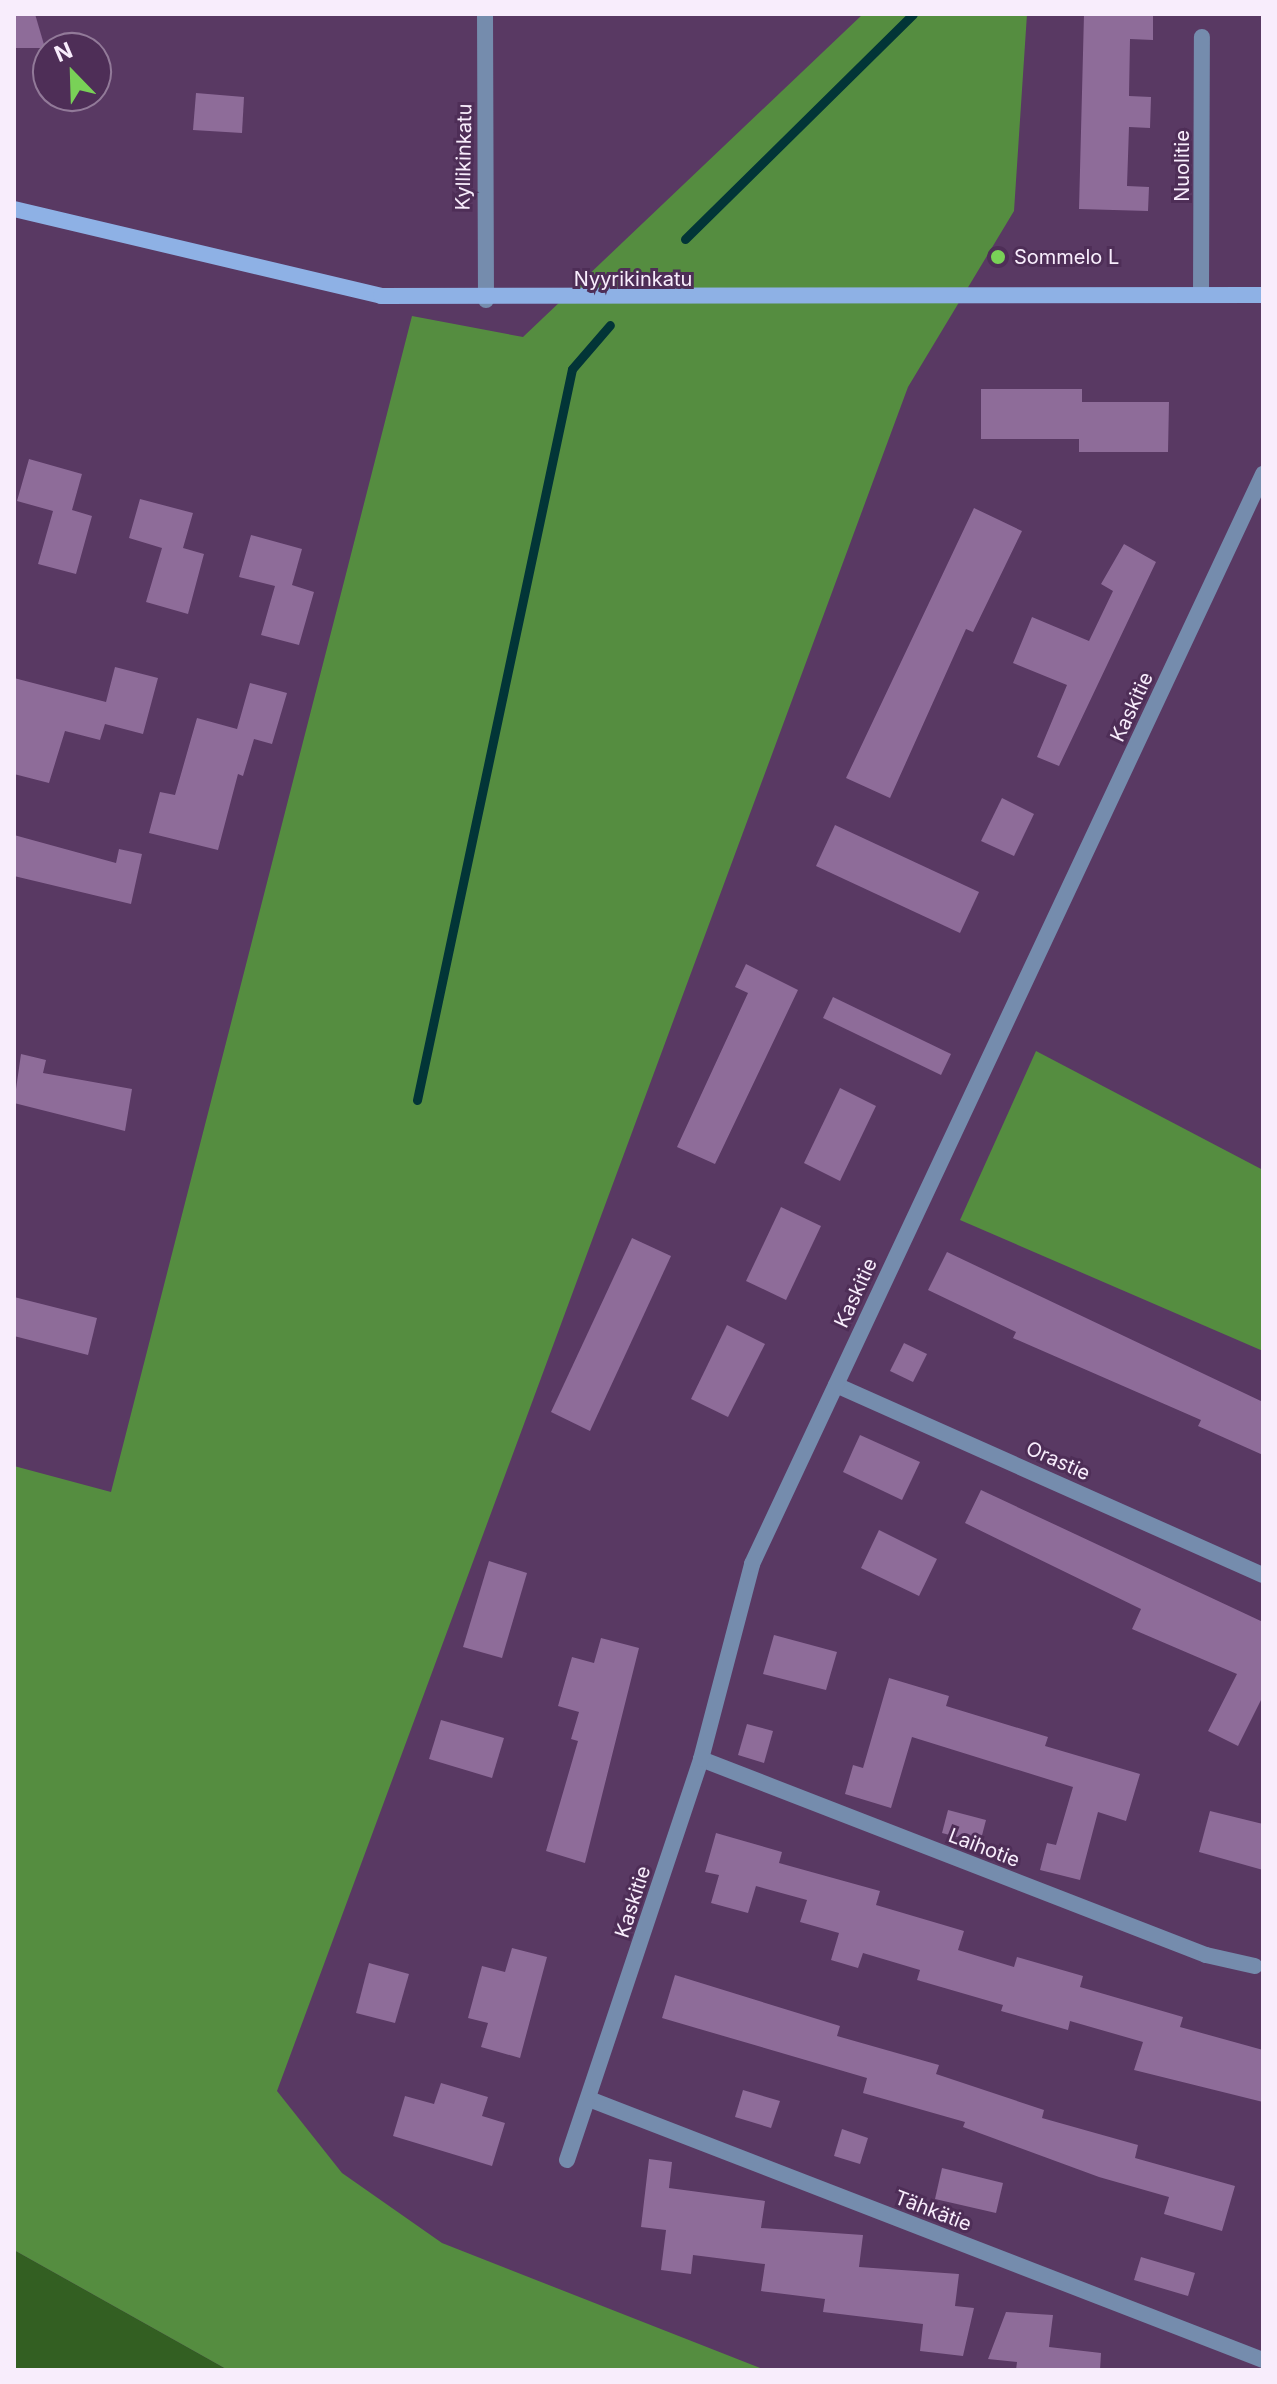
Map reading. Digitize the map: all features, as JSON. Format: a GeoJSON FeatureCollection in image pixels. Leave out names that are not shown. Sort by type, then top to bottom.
{"type":"FeatureCollection","features":[{"type":"Feature","properties":{"kind":"street","name":"Kyllikinkatu"},"geometry":{"type":"LineString","coordinates":[[485,14],[486,300]]}},
{"type":"Feature","properties":{"kind":"street","name":"Nuolitie"},"geometry":{"type":"LineString","coordinates":[[1201,295],[1202,37]]}},
{"type":"Feature","properties":{"kind":"street","name":"Nyyrikinkatu"},"geometry":{"type":"LineString","coordinates":[[14,209],[381,296],[486,300],[1263,295]]}},
{"type":"Feature","properties":{"kind":"street","name":"Kaskitie"},"geometry":{"type":"LineString","coordinates":[[567,2160],[701,1759],[752,1564],[1263,474]]}},
{"type":"Feature","properties":{"kind":"street","name":"Orastie"},"geometry":{"type":"LineString","coordinates":[[836,1385],[1263,1575]]}},
{"type":"Feature","properties":{"kind":"street","name":"Laihotie"},"geometry":{"type":"LineString","coordinates":[[701,1759],[1206,1955],[1255,1966]]}},
{"type":"Feature","properties":{"kind":"street","name":"Tähkätie"},"geometry":{"type":"LineString","coordinates":[[589,2099],[1263,2360]]}},
{"type":"Feature","properties":{"kind":"green space"},"geometry":{"type":"Polygon","coordinates":[[[863,14],[1027,14],[1014,211],[908,387],[277,2091],[342,2173],[442,2243],[765,2370],[228,2370],[14,2250],[14,1466],[111,1492],[412,316],[523,337],[863,14]]]}},
{"type":"Feature","properties":{"kind":"green space"},"geometry":{"type":"Polygon","coordinates":[[[1036,1051],[1263,1170],[1263,1351],[960,1220],[1036,1051]]]}},
{"type":"Feature","properties":{"kind":"green space"},"geometry":{"type":"Polygon","coordinates":[[[14,2250],[228,2370],[14,2370],[14,2250]]]}},
{"type":"Feature","properties":{"kind":"building"},"geometry":{"type":"Polygon","coordinates":[[[14,14],[35,14],[40,32],[32,32],[32,48],[14,48],[14,14]]]}},
{"type":"Feature","properties":{"kind":"building"},"geometry":{"type":"Polygon","coordinates":[[[1084,14],[1153,14],[1153,40],[1130,39],[1129,96],[1151,97],[1150,128],[1129,127],[1127,186],[1149,187],[1148,211],[1079,209],[1084,14]]]}},
{"type":"Feature","properties":{"kind":"building"},"geometry":{"type":"Polygon","coordinates":[[[196,93],[244,97],[242,133],[193,130],[196,93]]]}},
{"type":"Feature","properties":{"kind":"building"},"geometry":{"type":"Polygon","coordinates":[[[981,389],[1082,389],[1082,402],[1169,402],[1168,452],[1079,452],[1079,439],[981,439],[981,389]]]}},
{"type":"Feature","properties":{"kind":"building"},"geometry":{"type":"Polygon","coordinates":[[[29,459],[82,474],[72,510],[92,516],[76,574],[38,564],[53,511],[17,501],[29,459]]]}},
{"type":"Feature","properties":{"kind":"building"},"geometry":{"type":"Polygon","coordinates":[[[140,499],[193,513],[183,548],[204,554],[188,614],[146,602],[162,548],[129,538],[140,499]]]}},
{"type":"Feature","properties":{"kind":"building"},"geometry":{"type":"Polygon","coordinates":[[[974,508],[1022,531],[973,632],[966,629],[890,798],[846,778],[974,508]]]}},
{"type":"Feature","properties":{"kind":"building"},"geometry":{"type":"Polygon","coordinates":[[[251,535],[302,549],[292,585],[314,592],[299,645],[261,635],[275,586],[239,577],[251,535]]]}},
{"type":"Feature","properties":{"kind":"building"},"geometry":{"type":"Polygon","coordinates":[[[1124,544],[1156,562],[1059,766],[1037,757],[1067,685],[1013,663],[1032,617],[1089,641],[1113,591],[1101,584],[1124,544]]]}},
{"type":"Feature","properties":{"kind":"building"},"geometry":{"type":"Polygon","coordinates":[[[115,667],[158,678],[143,734],[105,724],[100,740],[65,731],[49,783],[14,774],[14,678],[106,702],[115,667]]]}},
{"type":"Feature","properties":{"kind":"building"},"geometry":{"type":"Polygon","coordinates":[[[250,683],[287,693],[272,744],[254,739],[243,776],[238,774],[218,850],[149,833],[160,792],[175,795],[197,718],[237,729],[250,683]]]}},
{"type":"Feature","properties":{"kind":"building"},"geometry":{"type":"Polygon","coordinates":[[[1002,798],[1034,814],[1014,856],[981,841],[1002,798]]]}},
{"type":"Feature","properties":{"kind":"building"},"geometry":{"type":"Polygon","coordinates":[[[835,825],[979,892],[960,933],[816,866],[835,825]]]}},
{"type":"Feature","properties":{"kind":"building"},"geometry":{"type":"Polygon","coordinates":[[[14,835],[116,863],[119,849],[142,854],[131,904],[14,876],[14,835]]]}},
{"type":"Feature","properties":{"kind":"building"},"geometry":{"type":"Polygon","coordinates":[[[746,964],[798,990],[715,1164],[677,1147],[748,993],[735,987],[746,964]]]}},
{"type":"Feature","properties":{"kind":"building"},"geometry":{"type":"Polygon","coordinates":[[[833,997],[951,1054],[941,1075],[823,1018],[833,997]]]}},
{"type":"Feature","properties":{"kind":"building"},"geometry":{"type":"Polygon","coordinates":[[[21,1054],[46,1060],[43,1073],[132,1089],[125,1131],[14,1103],[21,1054]]]}},
{"type":"Feature","properties":{"kind":"building"},"geometry":{"type":"Polygon","coordinates":[[[840,1088],[876,1106],[840,1181],[804,1163],[840,1088]]]}},
{"type":"Feature","properties":{"kind":"building"},"geometry":{"type":"Polygon","coordinates":[[[781,1207],[821,1226],[786,1300],[746,1281],[781,1207]]]}},
{"type":"Feature","properties":{"kind":"building"},"geometry":{"type":"Polygon","coordinates":[[[632,1238],[671,1256],[590,1431],[551,1412],[632,1238]]]}},
{"type":"Feature","properties":{"kind":"building"},"geometry":{"type":"Polygon","coordinates":[[[947,1252],[1263,1402],[1263,1455],[1198,1426],[1201,1420],[1013,1338],[1016,1332],[928,1290],[947,1252]]]}},
{"type":"Feature","properties":{"kind":"building"},"geometry":{"type":"Polygon","coordinates":[[[14,1297],[97,1318],[88,1355],[14,1336],[14,1297]]]}},
{"type":"Feature","properties":{"kind":"building"},"geometry":{"type":"Polygon","coordinates":[[[727,1325],[765,1344],[728,1417],[691,1399],[727,1325]]]}},
{"type":"Feature","properties":{"kind":"building"},"geometry":{"type":"Polygon","coordinates":[[[904,1343],[927,1354],[913,1382],[890,1371],[904,1343]]]}},
{"type":"Feature","properties":{"kind":"building"},"geometry":{"type":"Polygon","coordinates":[[[860,1435],[920,1462],[902,1500],[843,1472],[860,1435]]]}},
{"type":"Feature","properties":{"kind":"building"},"geometry":{"type":"Polygon","coordinates":[[[981,1490],[1263,1622],[1263,1696],[1238,1746],[1208,1731],[1237,1674],[1132,1629],[1141,1609],[965,1523],[981,1490]]]}},
{"type":"Feature","properties":{"kind":"building"},"geometry":{"type":"Polygon","coordinates":[[[879,1530],[937,1559],[919,1596],[861,1568],[879,1530]]]}},
{"type":"Feature","properties":{"kind":"building"},"geometry":{"type":"Polygon","coordinates":[[[489,1561],[527,1573],[502,1658],[463,1647],[489,1561]]]}},
{"type":"Feature","properties":{"kind":"building"},"geometry":{"type":"Polygon","coordinates":[[[774,1635],[837,1652],[826,1690],[763,1674],[774,1635]]]}},
{"type":"Feature","properties":{"kind":"building"},"geometry":{"type":"Polygon","coordinates":[[[601,1638],[639,1648],[585,1863],[546,1851],[578,1741],[571,1739],[579,1712],[558,1706],[572,1657],[594,1663],[601,1638]]]}},
{"type":"Feature","properties":{"kind":"building"},"geometry":{"type":"Polygon","coordinates":[[[889,1678],[949,1696],[946,1706],[1048,1737],[1045,1746],[1140,1774],[1126,1821],[1098,1812],[1080,1880],[1040,1870],[1047,1843],[1056,1845],[1073,1787],[912,1737],[891,1808],[845,1794],[853,1765],[863,1768],[889,1678]]]}},
{"type":"Feature","properties":{"kind":"building"},"geometry":{"type":"Polygon","coordinates":[[[441,1720],[504,1738],[492,1778],[429,1759],[441,1720]]]}},
{"type":"Feature","properties":{"kind":"building"},"geometry":{"type":"Polygon","coordinates":[[[747,1724],[773,1731],[764,1763],[738,1755],[747,1724]]]}},
{"type":"Feature","properties":{"kind":"building"},"geometry":{"type":"Polygon","coordinates":[[[948,1810],[986,1820],[980,1843],[942,1833],[948,1810]]]}},
{"type":"Feature","properties":{"kind":"building"},"geometry":{"type":"Polygon","coordinates":[[[1210,1811],[1263,1824],[1263,1870],[1199,1852],[1210,1811]]]}},
{"type":"Feature","properties":{"kind":"building"},"geometry":{"type":"Polygon","coordinates":[[[716,1833],[782,1852],[779,1863],[880,1891],[876,1905],[964,1931],[958,1950],[1014,1967],[1017,1957],[1083,1976],[1080,1987],[1183,2017],[1180,2027],[1263,2050],[1263,2102],[1134,2070],[1143,2042],[1070,2021],[1068,2030],[1001,2011],[1003,2005],[917,1980],[920,1970],[863,1953],[858,1968],[831,1960],[839,1933],[800,1922],[807,1900],[756,1886],[748,1913],[711,1903],[719,1875],[705,1872],[716,1833]]]}},
{"type":"Feature","properties":{"kind":"building"},"geometry":{"type":"Polygon","coordinates":[[[512,1948],[547,1957],[520,2058],[481,2047],[488,2023],[468,2018],[482,1966],[505,1972],[512,1948]]]}},
{"type":"Feature","properties":{"kind":"building"},"geometry":{"type":"Polygon","coordinates":[[[369,1963],[409,1974],[395,2023],[356,2013],[369,1963]]]}},
{"type":"Feature","properties":{"kind":"building"},"geometry":{"type":"Polygon","coordinates":[[[675,1975],[840,2026],[837,2036],[939,2065],[936,2074],[1044,2110],[1042,2118],[1138,2145],[1135,2158],[1235,2186],[1222,2231],[1164,2214],[1169,2197],[1099,2177],[963,2127],[965,2122],[863,2093],[867,2078],[662,2018],[675,1975]]]}},
{"type":"Feature","properties":{"kind":"building"},"geometry":{"type":"Polygon","coordinates":[[[441,2083],[488,2097],[482,2116],[505,2123],[492,2166],[393,2136],[405,2096],[434,2104],[441,2083]]]}},
{"type":"Feature","properties":{"kind":"building"},"geometry":{"type":"Polygon","coordinates":[[[743,2090],[780,2101],[771,2128],[735,2117],[743,2090]]]}},
{"type":"Feature","properties":{"kind":"building"},"geometry":{"type":"Polygon","coordinates":[[[842,2129],[868,2138],[860,2164],[834,2156],[842,2129]]]}},
{"type":"Feature","properties":{"kind":"building"},"geometry":{"type":"Polygon","coordinates":[[[649,2159],[672,2162],[669,2188],[765,2201],[761,2228],[863,2235],[859,2267],[959,2274],[955,2306],[974,2308],[963,2356],[920,2351],[923,2324],[823,2312],[825,2299],[761,2291],[765,2264],[693,2255],[691,2274],[661,2270],[666,2230],[641,2227],[649,2159]]]}},
{"type":"Feature","properties":{"kind":"building"},"geometry":{"type":"Polygon","coordinates":[[[942,2168],[1003,2183],[996,2213],[935,2199],[942,2168]]]}},
{"type":"Feature","properties":{"kind":"building"},"geometry":{"type":"Polygon","coordinates":[[[1141,2257],[1195,2273],[1188,2296],[1134,2280],[1141,2257]]]}},
{"type":"Feature","properties":{"kind":"building"},"geometry":{"type":"Polygon","coordinates":[[[1006,2312],[1053,2315],[1049,2347],[1101,2353],[1100,2370],[1016,2370],[1017,2362],[988,2359],[1006,2312]]]}},
{"type":"Feature","properties":{"kind":"waterway"},"geometry":{"type":"LineString","coordinates":[[685,239],[913,14]]}},
{"type":"Feature","properties":{"kind":"waterway"},"geometry":{"type":"LineString","coordinates":[[417,1100],[572,369],[610,325]]}},
{"type":"Feature","properties":{"kind":"place","name":"Sommelo L"},"geometry":{"type":"Point","coordinates":[998,257]}}]}
